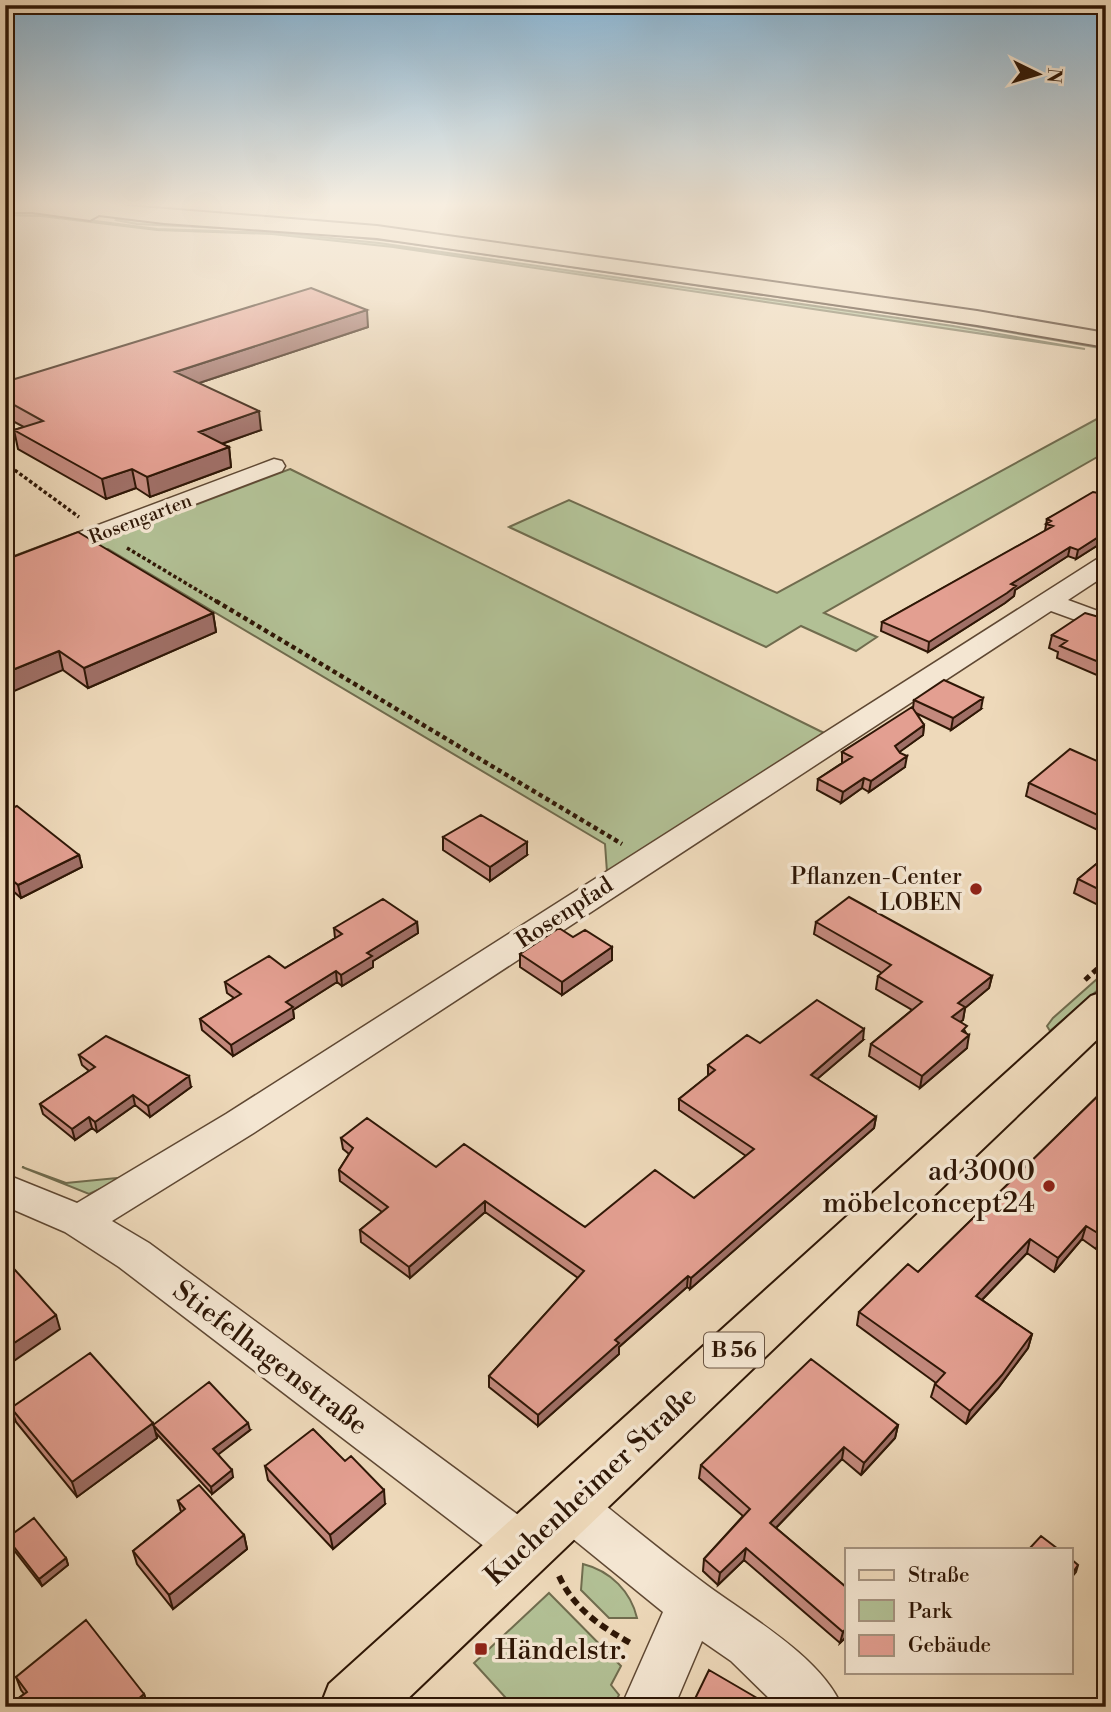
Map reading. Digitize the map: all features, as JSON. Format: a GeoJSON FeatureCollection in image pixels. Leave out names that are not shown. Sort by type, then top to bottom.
{"type":"FeatureCollection","features":[{"type":"Feature","properties":{"kind":"main road"},"geometry":{"type":"LineString","coordinates":[[747,285],[977,318],[1106,340]]}},
{"type":"Feature","properties":{"kind":"main road","name":"Kuchenheimer Straße"},"geometry":{"type":"LineString","coordinates":[[352,1707],[1106,1006]]}},
{"type":"Feature","properties":{"kind":"street","name":"Rosengarten"},"geometry":{"type":"LineString","coordinates":[[5,569],[274,466]]}},
{"type":"Feature","properties":{"kind":"street","name":"Rosenpfad"},"geometry":{"type":"LineString","coordinates":[[79,1221],[239,1124],[646,858],[1106,564]]}},
{"type":"Feature","properties":{"kind":"street"},"geometry":{"type":"LineString","coordinates":[[1048,601],[1106,623]]}},
{"type":"Feature","properties":{"kind":"street","name":"Stiefelhagenstraße"},"geometry":{"type":"LineString","coordinates":[[5,1189],[79,1221],[544,1527],[691,1604],[749,1643],[816,1707]]}},
{"type":"Feature","properties":{"kind":"street"},"geometry":{"type":"LineString","coordinates":[[647,1707],[668,1664],[691,1604]]}},
{"type":"Feature","properties":{"kind":"path"},"geometry":{"type":"LineString","coordinates":[[5,463],[102,533],[646,858]]}},
{"type":"Feature","properties":{"kind":"path"},"geometry":{"type":"LineString","coordinates":[[544,1527],[565,1593],[600,1628],[668,1664]]}},
{"type":"Feature","properties":{"kind":"green space"},"geometry":{"type":"Polygon","coordinates":[[[650,285],[669,285],[953,326],[1085,349],[650,285]]]}},
{"type":"Feature","properties":{"kind":"green space"},"geometry":{"type":"Polygon","coordinates":[[[695,285],[722,285],[948,317],[1106,344],[1106,349],[944,321],[695,285]]]}},
{"type":"Feature","properties":{"kind":"green space"},"geometry":{"type":"Polygon","coordinates":[[[1106,414],[1106,452],[824,613],[877,637],[856,651],[801,626],[766,647],[509,527],[569,500],[777,593],[1106,414]]]}},
{"type":"Feature","properties":{"kind":"green space"},"geometry":{"type":"Polygon","coordinates":[[[290,469],[831,736],[607,872],[605,844],[108,549],[79,549],[290,469]]]}},
{"type":"Feature","properties":{"kind":"green space"},"geometry":{"type":"Polygon","coordinates":[[[1106,971],[1106,983],[1050,1031],[1047,1026],[1053,1018],[1106,971]]]}},
{"type":"Feature","properties":{"kind":"green space"},"geometry":{"type":"Polygon","coordinates":[[[22,1167],[66,1183],[117,1178],[111,1184],[89,1194],[22,1167]]]}},
{"type":"Feature","properties":{"kind":"green space"},"geometry":{"type":"Polygon","coordinates":[[[583,1564],[611,1577],[625,1591],[637,1618],[609,1618],[581,1590],[583,1564]]]}},
{"type":"Feature","properties":{"kind":"green space"},"geometry":{"type":"Polygon","coordinates":[[[549,1593],[621,1666],[611,1685],[619,1695],[613,1707],[514,1707],[474,1663],[549,1593]]]}},
{"type":"Feature","properties":{"kind":"building"},"geometry":{"type":"Polygon","coordinates":[[[311,288],[367,310],[175,372],[259,411],[199,432],[229,447],[147,477],[132,469],[102,479],[14,430],[43,421],[5,400],[5,382],[311,288]]]}},
{"type":"Feature","properties":{"kind":"building"},"geometry":{"type":"Polygon","coordinates":[[[1106,489],[1106,532],[1078,550],[1070,547],[1011,584],[1016,586],[1007,593],[929,642],[882,622],[1053,526],[1046,524],[1051,521],[1047,519],[1093,492],[1106,489]]]}},
{"type":"Feature","properties":{"kind":"building"},"geometry":{"type":"Polygon","coordinates":[[[78,532],[213,613],[84,668],[59,651],[5,673],[5,560],[78,532]]]}},
{"type":"Feature","properties":{"kind":"building"},"geometry":{"type":"Polygon","coordinates":[[[1085,613],[1106,619],[1106,665],[1060,646],[1067,641],[1052,635],[1085,613]]]}},
{"type":"Feature","properties":{"kind":"building"},"geometry":{"type":"Polygon","coordinates":[[[944,680],[983,698],[953,718],[914,700],[944,680]]]}},
{"type":"Feature","properties":{"kind":"building"},"geometry":{"type":"Polygon","coordinates":[[[912,707],[924,725],[895,746],[900,753],[907,756],[871,781],[864,778],[843,792],[818,779],[852,757],[842,752],[912,707]]]}},
{"type":"Feature","properties":{"kind":"building"},"geometry":{"type":"Polygon","coordinates":[[[1070,749],[1106,765],[1106,819],[1029,783],[1070,749]]]}},
{"type":"Feature","properties":{"kind":"building"},"geometry":{"type":"Polygon","coordinates":[[[17,806],[79,855],[18,885],[5,874],[5,811],[17,806]]]}},
{"type":"Feature","properties":{"kind":"building"},"geometry":{"type":"Polygon","coordinates":[[[481,815],[527,842],[490,867],[443,837],[481,815]]]}},
{"type":"Feature","properties":{"kind":"building"},"geometry":{"type":"Polygon","coordinates":[[[1106,856],[1106,893],[1078,879],[1106,856]]]}},
{"type":"Feature","properties":{"kind":"building"},"geometry":{"type":"Polygon","coordinates":[[[849,897],[992,976],[958,1003],[965,1007],[952,1017],[967,1026],[962,1031],[969,1035],[922,1076],[871,1044],[922,1002],[878,976],[891,965],[816,922],[849,897]]]}},
{"type":"Feature","properties":{"kind":"building"},"geometry":{"type":"Polygon","coordinates":[[[383,899],[417,922],[367,953],[372,956],[341,975],[336,971],[286,1002],[293,1007],[231,1045],[200,1019],[241,994],[225,982],[269,956],[285,968],[342,934],[334,928],[383,899]]]}},
{"type":"Feature","properties":{"kind":"building"},"geometry":{"type":"Polygon","coordinates":[[[559,928],[573,937],[585,930],[612,947],[562,982],[520,954],[559,928]]]}},
{"type":"Feature","properties":{"kind":"building"},"geometry":{"type":"Polygon","coordinates":[[[817,1000],[864,1029],[811,1075],[876,1117],[691,1278],[688,1276],[615,1340],[619,1343],[538,1415],[489,1376],[584,1271],[485,1201],[409,1267],[360,1230],[388,1207],[339,1170],[353,1148],[341,1138],[367,1118],[436,1167],[464,1144],[585,1227],[655,1170],[694,1198],[754,1149],[679,1099],[715,1070],[708,1065],[747,1035],[760,1043],[817,1000]]]}},
{"type":"Feature","properties":{"kind":"building"},"geometry":{"type":"Polygon","coordinates":[[[106,1036],[189,1076],[148,1106],[133,1095],[95,1122],[89,1117],[72,1129],[40,1104],[95,1067],[79,1055],[106,1036]]]}},
{"type":"Feature","properties":{"kind":"building"},"geometry":{"type":"Polygon","coordinates":[[[1106,1088],[1106,1230],[1101,1235],[1086,1226],[1058,1258],[1030,1239],[976,1296],[1032,1334],[1002,1375],[970,1411],[935,1384],[945,1373],[859,1312],[908,1264],[918,1272],[1106,1088]]]}},
{"type":"Feature","properties":{"kind":"building"},"geometry":{"type":"Polygon","coordinates":[[[5,1259],[56,1315],[5,1349],[5,1259]]]}},
{"type":"Feature","properties":{"kind":"building"},"geometry":{"type":"Polygon","coordinates":[[[90,1353],[153,1423],[72,1482],[11,1408],[90,1353]]]}},
{"type":"Feature","properties":{"kind":"building"},"geometry":{"type":"Polygon","coordinates":[[[811,1359],[898,1425],[864,1463],[844,1447],[770,1523],[845,1586],[843,1632],[746,1548],[720,1573],[704,1559],[750,1509],[701,1465],[811,1359]]]}},
{"type":"Feature","properties":{"kind":"building"},"geometry":{"type":"Polygon","coordinates":[[[209,1382],[248,1423],[213,1449],[232,1470],[211,1487],[153,1425],[209,1382]]]}},
{"type":"Feature","properties":{"kind":"building"},"geometry":{"type":"Polygon","coordinates":[[[313,1429],[345,1461],[351,1456],[384,1490],[330,1535],[265,1466],[313,1429]]]}},
{"type":"Feature","properties":{"kind":"building"},"geometry":{"type":"Polygon","coordinates":[[[199,1485],[244,1535],[169,1595],[133,1551],[185,1509],[178,1501],[199,1485]]]}},
{"type":"Feature","properties":{"kind":"building"},"geometry":{"type":"Polygon","coordinates":[[[34,1518],[66,1558],[39,1579],[7,1538],[34,1518]]]}},
{"type":"Feature","properties":{"kind":"building"},"geometry":{"type":"Polygon","coordinates":[[[1041,1536],[1057,1548],[1030,1548],[1041,1536]]]}},
{"type":"Feature","properties":{"kind":"building"},"geometry":{"type":"Polygon","coordinates":[[[1072,1560],[1078,1565],[1072,1574],[1072,1560]]]}},
{"type":"Feature","properties":{"kind":"building"},"geometry":{"type":"Polygon","coordinates":[[[86,1620],[144,1694],[129,1707],[21,1707],[16,1700],[27,1692],[16,1677],[86,1620]]]}},
{"type":"Feature","properties":{"kind":"building"},"geometry":{"type":"Polygon","coordinates":[[[709,1670],[757,1698],[752,1707],[691,1707],[709,1670]]]}},
{"type":"Feature","properties":{"kind":"place","name":"Pflanzen-Center LOBEN"},"geometry":{"type":"Point","coordinates":[976,889]}},
{"type":"Feature","properties":{"kind":"place","name":"ad 3000 möbelconcept24"},"geometry":{"type":"Point","coordinates":[1049,1186]}},
{"type":"Feature","properties":{"kind":"place","name":"Händelstr."},"geometry":{"type":"Point","coordinates":[481,1649]}}]}
